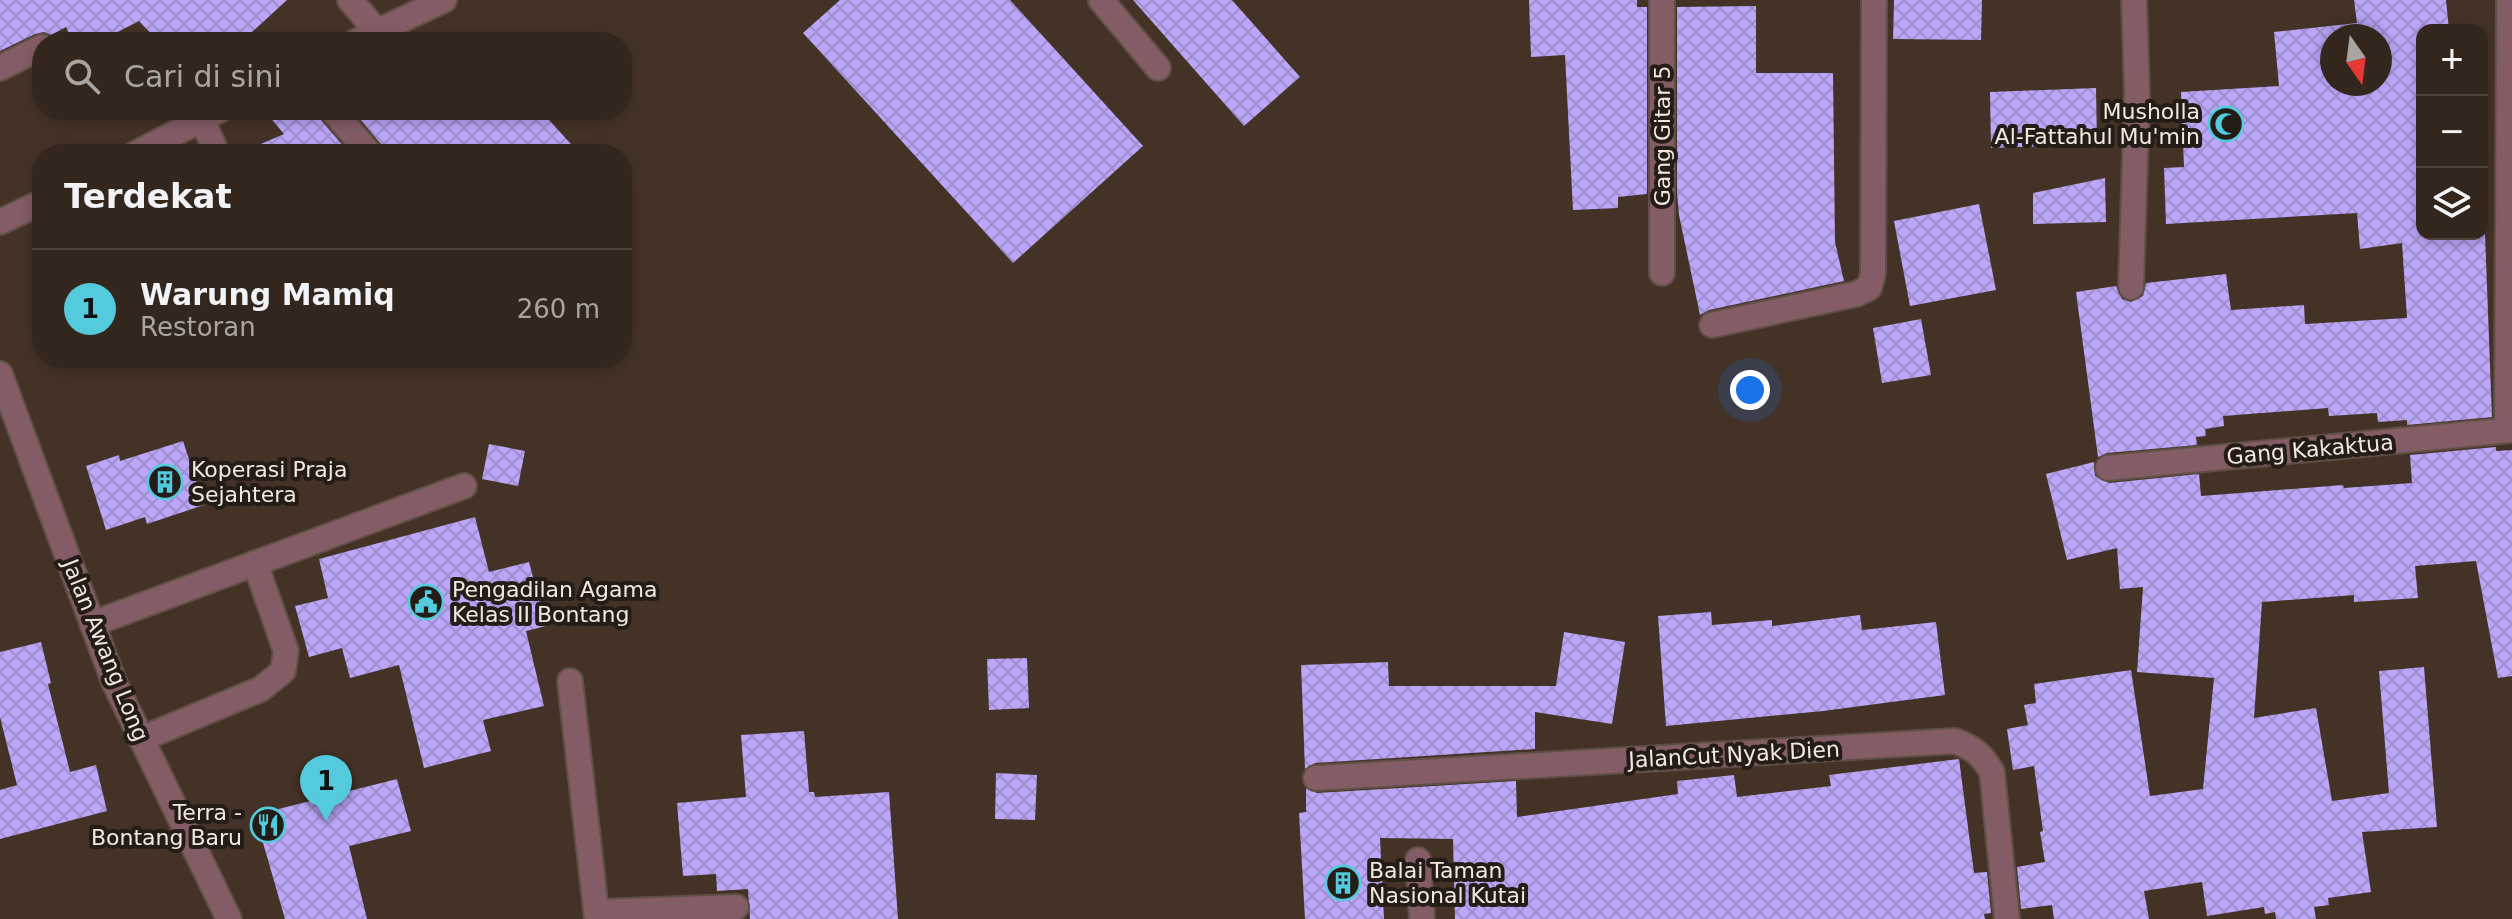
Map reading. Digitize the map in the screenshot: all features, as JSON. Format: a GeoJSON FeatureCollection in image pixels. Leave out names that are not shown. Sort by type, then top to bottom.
{"type":"FeatureCollection","features":[{"type":"Feature","properties":{"kind":"street"},"geometry":{"type":"LineString","coordinates":[[360,19],[444,0]]}},
{"type":"Feature","properties":{"kind":"street"},"geometry":{"type":"LineString","coordinates":[[1101,0],[1158,68]]}},
{"type":"Feature","properties":{"kind":"street","name":"Gang Gitar 5"},"geometry":{"type":"LineString","coordinates":[[1662,0],[1662,273]]}},
{"type":"Feature","properties":{"kind":"street"},"geometry":{"type":"LineString","coordinates":[[1712,325],[1856,294],[1869,288],[1873,274],[1874,0]]}},
{"type":"Feature","properties":{"kind":"street"},"geometry":{"type":"LineString","coordinates":[[2131,287],[2137,93],[2134,0]]}},
{"type":"Feature","properties":{"kind":"street"},"geometry":{"type":"LineString","coordinates":[[2509,0],[2509,430]]}},
{"type":"Feature","properties":{"kind":"street"},"geometry":{"type":"LineString","coordinates":[[0,68],[32,52]]}},
{"type":"Feature","properties":{"kind":"street"},"geometry":{"type":"LineString","coordinates":[[154,144],[200,120]]}},
{"type":"Feature","properties":{"kind":"street"},"geometry":{"type":"LineString","coordinates":[[212,120],[216,144]]}},
{"type":"Feature","properties":{"kind":"street"},"geometry":{"type":"LineString","coordinates":[[341,120],[361,144]]}},
{"type":"Feature","properties":{"kind":"street"},"geometry":{"type":"LineString","coordinates":[[0,222],[32,207]]}},
{"type":"Feature","properties":{"kind":"street","name":"Jalan Awang Long"},"geometry":{"type":"LineString","coordinates":[[0,374],[114,682],[229,919]]}},
{"type":"Feature","properties":{"kind":"street","name":"Gang Kakaktua"},"geometry":{"type":"LineString","coordinates":[[2108,468],[2509,430]]}},
{"type":"Feature","properties":{"kind":"street"},"geometry":{"type":"LineString","coordinates":[[92,624],[464,486]]}},
{"type":"Feature","properties":{"kind":"street"},"geometry":{"type":"LineString","coordinates":[[141,739],[261,689],[283,671],[286,651],[255,563]]}},
{"type":"Feature","properties":{"kind":"street"},"geometry":{"type":"LineString","coordinates":[[570,681],[597,916],[736,907]]}},
{"type":"Feature","properties":{"kind":"street","name":"JalanCut Nyak Dien"},"geometry":{"type":"LineString","coordinates":[[1316,778],[1955,741],[1973,747],[1992,772],[2007,919]]}},
{"type":"Feature","properties":{"kind":"street"},"geometry":{"type":"LineString","coordinates":[[1418,860],[1422,919]]}},
{"type":"Feature","properties":{"kind":"building"},"geometry":{"type":"Polygon","coordinates":[[[0,0],[287,0],[252,32],[149,32],[139,21],[118,32],[68,32],[66,27],[57,32],[32,32],[32,35],[0,51],[0,0]]]}},
{"type":"Feature","properties":{"kind":"building"},"geometry":{"type":"Polygon","coordinates":[[[840,0],[1010,0],[1143,146],[1013,263],[803,33],[840,0]]]}},
{"type":"Feature","properties":{"kind":"building"},"geometry":{"type":"Polygon","coordinates":[[[1133,0],[1232,0],[1300,77],[1244,126],[1133,0]]]}},
{"type":"Feature","properties":{"kind":"building"},"geometry":{"type":"Polygon","coordinates":[[[1529,0],[1637,0],[1637,7],[1647,7],[1647,194],[1618,197],[1618,208],[1573,210],[1565,55],[1531,57],[1529,0]]]}},
{"type":"Feature","properties":{"kind":"building"},"geometry":{"type":"Polygon","coordinates":[[[1894,0],[1982,0],[1981,40],[1893,39],[1894,0]]]}},
{"type":"Feature","properties":{"kind":"building"},"geometry":{"type":"Polygon","coordinates":[[[2354,0],[2446,0],[2448,24],[2416,24],[2416,240],[2485,240],[2492,417],[2407,425],[2407,420],[2378,422],[2377,413],[2329,416],[2328,408],[2223,416],[2224,426],[2205,429],[2206,436],[2196,437],[2197,445],[2107,453],[2098,457],[2076,292],[2116,286],[2122,299],[2131,302],[2143,296],[2146,283],[2226,274],[2231,310],[2304,305],[2305,324],[2407,318],[2402,243],[2360,249],[2357,213],[2166,224],[2164,168],[2184,167],[2181,92],[2279,86],[2274,32],[2320,27],[2320,96],[2392,96],[2392,24],[2348,24],[2357,23],[2354,0]]]}},
{"type":"Feature","properties":{"kind":"building"},"geometry":{"type":"Polygon","coordinates":[[[1756,6],[1756,73],[1833,73],[1835,242],[1844,281],[1709,310],[1700,315],[1677,192],[1677,7],[1756,6]]]}},
{"type":"Feature","properties":{"kind":"building"},"geometry":{"type":"Polygon","coordinates":[[[2096,88],[2097,144],[1991,148],[1990,92],[2096,88]]]}},
{"type":"Feature","properties":{"kind":"building"},"geometry":{"type":"Polygon","coordinates":[[[272,120],[321,120],[341,144],[261,144],[284,134],[272,120]]]}},
{"type":"Feature","properties":{"kind":"building"},"geometry":{"type":"Polygon","coordinates":[[[361,120],[549,120],[571,144],[381,144],[361,120]]]}},
{"type":"Feature","properties":{"kind":"building"},"geometry":{"type":"Polygon","coordinates":[[[2105,178],[2106,222],[2033,224],[2033,193],[2105,178]]]}},
{"type":"Feature","properties":{"kind":"building"},"geometry":{"type":"Polygon","coordinates":[[[1979,204],[1996,290],[1910,306],[1894,221],[1979,204]]]}},
{"type":"Feature","properties":{"kind":"building"},"geometry":{"type":"Polygon","coordinates":[[[1921,319],[1931,375],[1882,383],[1873,328],[1921,319]]]}},
{"type":"Feature","properties":{"kind":"building"},"geometry":{"type":"Polygon","coordinates":[[[183,441],[204,505],[147,524],[145,517],[106,530],[86,466],[119,455],[120,461],[183,441]]]}},
{"type":"Feature","properties":{"kind":"building"},"geometry":{"type":"Polygon","coordinates":[[[489,444],[525,451],[518,486],[482,479],[489,444]]]}},
{"type":"Feature","properties":{"kind":"building"},"geometry":{"type":"Polygon","coordinates":[[[2496,447],[2496,451],[2512,450],[2512,676],[2498,678],[2476,561],[2415,566],[2418,598],[2354,602],[2354,595],[2262,602],[2254,718],[2316,708],[2332,801],[2389,793],[2379,671],[2424,667],[2437,827],[2362,832],[2371,892],[2328,898],[2329,905],[2314,907],[2316,919],[2276,919],[2275,912],[2265,914],[2264,907],[2207,916],[2202,882],[2144,891],[2149,919],[2054,919],[2052,905],[2021,909],[2017,867],[2045,862],[2040,832],[2043,831],[2034,766],[2013,770],[2007,729],[2028,725],[2024,705],[2036,703],[2034,684],[2131,670],[2150,796],[2203,789],[2214,678],[2137,672],[2143,587],[2120,589],[2117,548],[2067,560],[2046,474],[2094,462],[2095,476],[2109,483],[2199,474],[2201,496],[2343,485],[2344,488],[2412,483],[2410,455],[2496,447]]]}},
{"type":"Feature","properties":{"kind":"building","name":"Pengadilan Agama Kelas II Bontang"},"geometry":{"type":"Polygon","coordinates":[[[475,517],[489,572],[529,562],[546,626],[526,631],[544,706],[483,720],[491,751],[424,768],[399,665],[350,678],[342,648],[309,657],[295,606],[328,598],[319,559],[475,517]]]}},
{"type":"Feature","properties":{"kind":"building"},"geometry":{"type":"Polygon","coordinates":[[[1711,612],[1712,625],[1772,620],[1772,626],[1860,615],[1862,630],[1936,622],[1945,695],[1823,711],[1666,726],[1658,616],[1711,612]]]}},
{"type":"Feature","properties":{"kind":"building"},"geometry":{"type":"Polygon","coordinates":[[[1564,632],[1625,642],[1612,724],[1535,712],[1535,749],[1315,763],[1305,769],[1301,665],[1388,662],[1389,686],[1556,686],[1564,632]]]}},
{"type":"Feature","properties":{"kind":"building"},"geometry":{"type":"Polygon","coordinates":[[[41,642],[70,772],[96,765],[107,811],[0,839],[0,790],[17,785],[0,717],[0,652],[41,642]]]}},
{"type":"Feature","properties":{"kind":"building"},"geometry":{"type":"Polygon","coordinates":[[[1027,658],[1029,708],[989,710],[987,659],[1027,658]]]}},
{"type":"Feature","properties":{"kind":"building"},"geometry":{"type":"Polygon","coordinates":[[[804,731],[809,792],[814,792],[815,797],[889,792],[898,919],[750,919],[748,889],[717,891],[716,874],[683,876],[677,803],[746,797],[741,735],[804,731]]]}},
{"type":"Feature","properties":{"kind":"building"},"geometry":{"type":"Polygon","coordinates":[[[1959,759],[1974,873],[1987,872],[1991,913],[1984,914],[1985,919],[1455,919],[1453,839],[1380,838],[1384,919],[1305,919],[1299,813],[1306,812],[1306,788],[1317,793],[1516,781],[1517,817],[1678,794],[1677,781],[1734,775],[1737,797],[1831,786],[1829,775],[1959,759]]]}},
{"type":"Feature","properties":{"kind":"building"},"geometry":{"type":"Polygon","coordinates":[[[996,773],[1037,775],[1035,820],[995,819],[996,773]]]}},
{"type":"Feature","properties":{"kind":"building"},"geometry":{"type":"Polygon","coordinates":[[[397,779],[411,831],[349,846],[367,919],[285,919],[255,815],[397,779]]]}},
{"type":"Feature","properties":{"kind":"place","name":"Musholla Al-Fattahul Mu'min"},"geometry":{"type":"Point","coordinates":[2226,124]}},
{"type":"Feature","properties":{"kind":"place","name":"Koperasi Praja Sejahtera"},"geometry":{"type":"Point","coordinates":[165,482]}},
{"type":"Feature","properties":{"kind":"place","name":"Pengadilan Agama Kelas II Bontang"},"geometry":{"type":"Point","coordinates":[426,602]}},
{"type":"Feature","properties":{"kind":"place","name":"Warung Mamiq"},"geometry":{"type":"Point","coordinates":[326,821]}},
{"type":"Feature","properties":{"kind":"place","name":"Terra - Bontang Baru"},"geometry":{"type":"Point","coordinates":[268,825]}},
{"type":"Feature","properties":{"kind":"place","name":"Balai Taman Nasional Kutai"},"geometry":{"type":"Point","coordinates":[1343,883]}}]}
